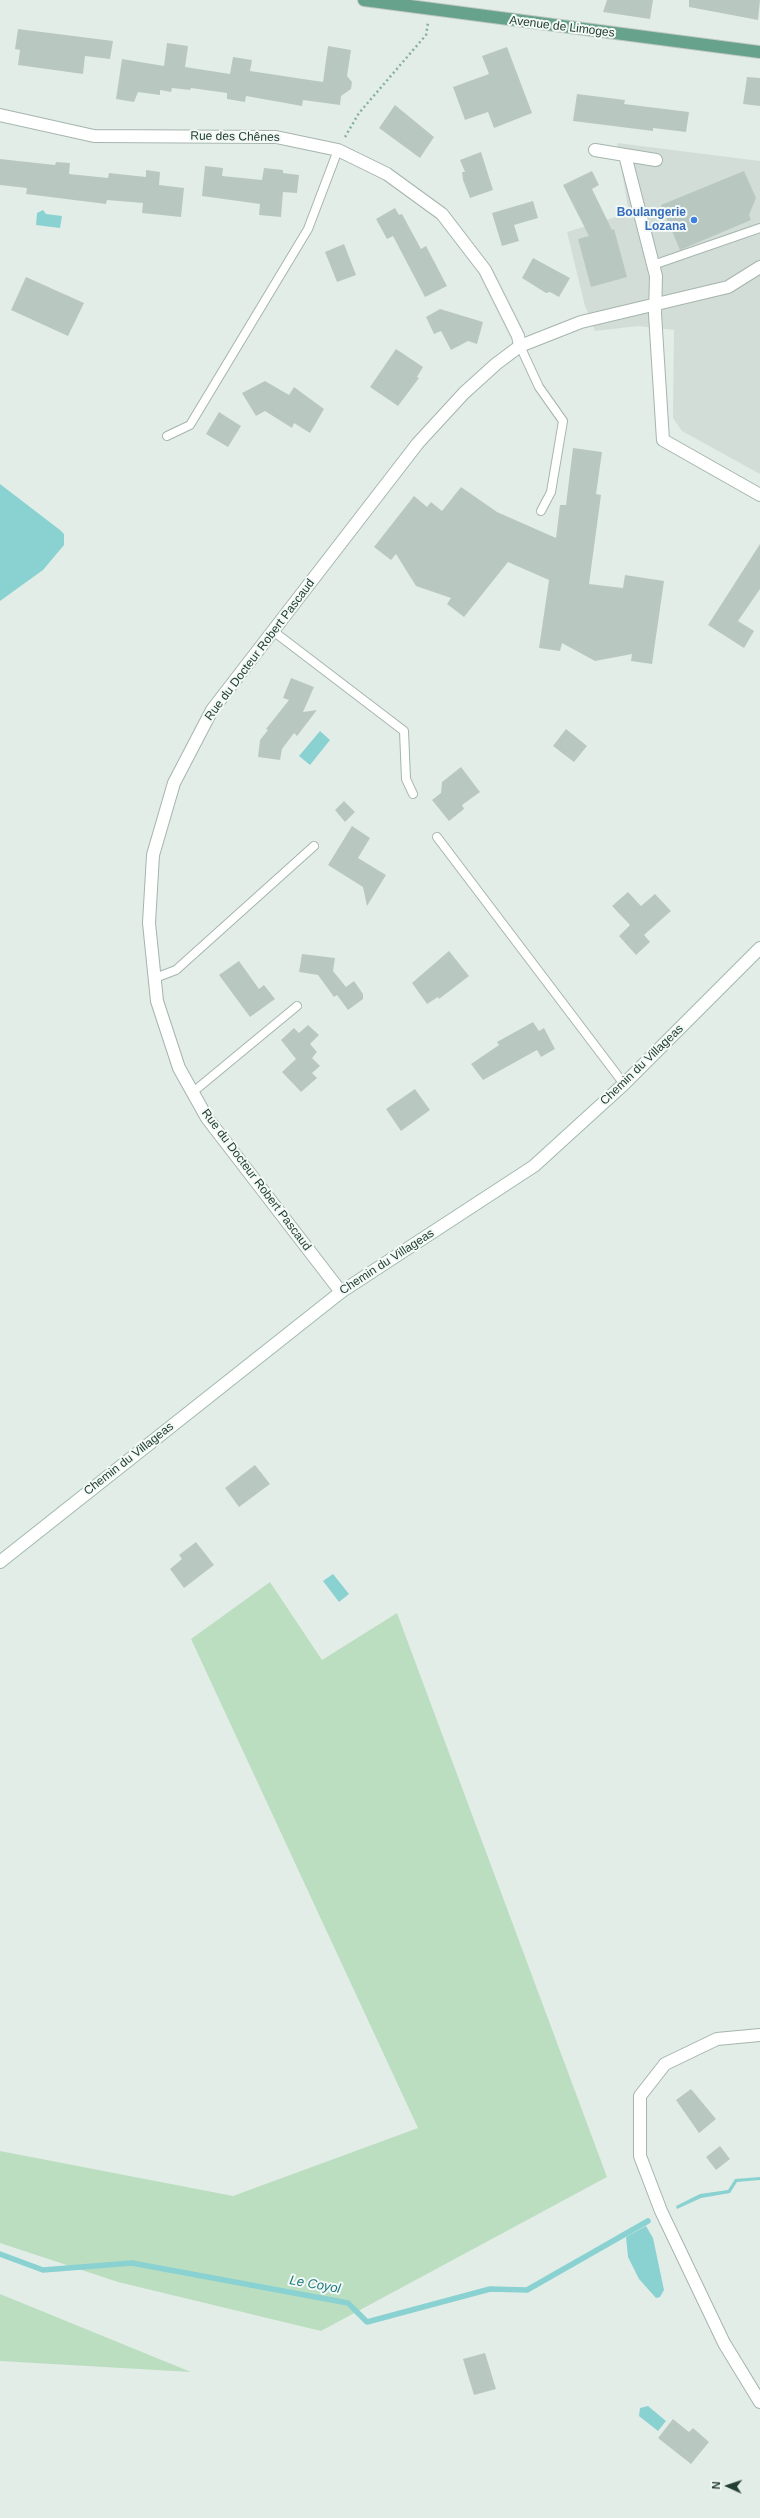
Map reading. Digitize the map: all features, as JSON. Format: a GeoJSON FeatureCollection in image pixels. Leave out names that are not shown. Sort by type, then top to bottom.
{"type":"FeatureCollection","features":[{"type":"Feature","properties":{"kind":"main road","name":"Avenue de Limoges"},"geometry":{"type":"LineString","coordinates":[[364,0],[760,52]]}},
{"type":"Feature","properties":{"kind":"street","name":"Rue des Chênes"},"geometry":{"type":"LineString","coordinates":[[0,114],[94,136],[276,137],[338,150],[387,174],[442,214],[485,270],[518,336],[520,346]]}},
{"type":"Feature","properties":{"kind":"street"},"geometry":{"type":"LineString","coordinates":[[595,150],[656,160]]}},
{"type":"Feature","properties":{"kind":"street"},"geometry":{"type":"LineString","coordinates":[[625,155],[656,276],[655,306],[663,440],[760,495]]}},
{"type":"Feature","properties":{"kind":"street","name":"Rue du Docteur Robert Pascaud"},"geometry":{"type":"LineString","coordinates":[[341,1292],[207,1118],[179,1068],[157,1001],[149,923],[153,855],[174,783],[212,710],[418,443],[464,393],[520,346],[581,322],[655,306],[728,287],[760,267]]}},
{"type":"Feature","properties":{"kind":"street","name":"Chemin du Villageas"},"geometry":{"type":"LineString","coordinates":[[0,1562],[341,1292],[534,1166],[624,1084],[760,948]]}},
{"type":"Feature","properties":{"kind":"street"},"geometry":{"type":"LineString","coordinates":[[760,2035],[717,2039],[665,2064],[640,2096],[640,2156],[661,2211],[724,2343],[760,2402]]}},
{"type":"Feature","properties":{"kind":"lane"},"geometry":{"type":"LineString","coordinates":[[167,436],[190,425],[300,243],[308,229],[338,150]]}},
{"type":"Feature","properties":{"kind":"lane"},"geometry":{"type":"LineString","coordinates":[[653,265],[760,228]]}},
{"type":"Feature","properties":{"kind":"lane"},"geometry":{"type":"LineString","coordinates":[[520,346],[539,387],[564,421],[551,492],[541,511]]}},
{"type":"Feature","properties":{"kind":"lane"},"geometry":{"type":"LineString","coordinates":[[273,631],[404,731],[406,779],[412,794]]}},
{"type":"Feature","properties":{"kind":"lane"},"geometry":{"type":"LineString","coordinates":[[437,837],[624,1084]]}},
{"type":"Feature","properties":{"kind":"lane"},"geometry":{"type":"LineString","coordinates":[[155,978],[176,970],[314,846]]}},
{"type":"Feature","properties":{"kind":"lane"},"geometry":{"type":"LineString","coordinates":[[193,1092],[297,1006]]}},
{"type":"Feature","properties":{"kind":"path"},"geometry":{"type":"LineString","coordinates":[[338,150],[359,113],[426,35],[432,9]]}},
{"type":"Feature","properties":{"kind":"shaded area"},"geometry":{"type":"Polygon","coordinates":[[[617,143],[760,161],[760,474],[682,431],[673,418],[674,330],[638,326],[595,331],[585,306],[567,232],[629,213],[617,143]]]}},
{"type":"Feature","properties":{"kind":"green space"},"geometry":{"type":"Polygon","coordinates":[[[270,1582],[322,1660],[397,1613],[607,2177],[321,2331],[118,2282],[0,2243],[0,2151],[233,2196],[418,2128],[191,1639],[270,1582]]]}},
{"type":"Feature","properties":{"kind":"green space"},"geometry":{"type":"Polygon","coordinates":[[[0,2294],[191,2372],[0,2361],[0,2294]]]}},
{"type":"Feature","properties":{"kind":"water"},"geometry":{"type":"Polygon","coordinates":[[[43,210],[46,214],[62,216],[60,228],[36,225],[37,213],[43,210]]]}},
{"type":"Feature","properties":{"kind":"water"},"geometry":{"type":"Polygon","coordinates":[[[0,484],[60,530],[64,534],[64,545],[43,570],[0,601],[0,484]]]}},
{"type":"Feature","properties":{"kind":"water"},"geometry":{"type":"Polygon","coordinates":[[[320,731],[330,740],[310,765],[299,756],[320,731]]]}},
{"type":"Feature","properties":{"kind":"water"},"geometry":{"type":"Polygon","coordinates":[[[333,1574],[349,1594],[339,1602],[323,1581],[333,1574]]]}},
{"type":"Feature","properties":{"kind":"water"},"geometry":{"type":"Polygon","coordinates":[[[760,2177],[760,2180],[737,2182],[730,2193],[701,2198],[677,2209],[676,2206],[700,2194],[728,2190],[735,2179],[760,2177]]]}},
{"type":"Feature","properties":{"kind":"water"},"geometry":{"type":"Polygon","coordinates":[[[646,2226],[653,2238],[664,2290],[660,2297],[656,2298],[639,2279],[628,2257],[626,2237],[646,2226]]]}},
{"type":"Feature","properties":{"kind":"water"},"geometry":{"type":"Polygon","coordinates":[[[648,2406],[666,2421],[658,2431],[639,2416],[640,2408],[648,2406]]]}},
{"type":"Feature","properties":{"kind":"building"},"geometry":{"type":"Polygon","coordinates":[[[607,0],[653,0],[650,19],[603,12],[607,0]]]}},
{"type":"Feature","properties":{"kind":"building"},"geometry":{"type":"Polygon","coordinates":[[[689,0],[760,0],[758,20],[689,7],[689,0]]]}},
{"type":"Feature","properties":{"kind":"building"},"geometry":{"type":"Polygon","coordinates":[[[18,29],[113,41],[110,59],[85,56],[83,74],[18,65],[20,50],[15,49],[18,29]]]}},
{"type":"Feature","properties":{"kind":"building"},"geometry":{"type":"Polygon","coordinates":[[[167,43],[188,46],[185,67],[230,74],[233,57],[252,60],[250,71],[323,82],[328,46],[351,50],[347,76],[352,82],[351,89],[341,96],[340,105],[303,100],[302,106],[246,96],[245,102],[227,99],[227,93],[191,88],[190,90],[172,88],[171,92],[160,90],[160,95],[138,92],[134,102],[116,99],[122,59],[164,66],[167,43]]]}},
{"type":"Feature","properties":{"kind":"building"},"geometry":{"type":"Polygon","coordinates":[[[507,47],[532,113],[494,128],[488,112],[465,120],[453,87],[489,74],[482,56],[507,47]]]}},
{"type":"Feature","properties":{"kind":"building"},"geometry":{"type":"Polygon","coordinates":[[[747,77],[760,78],[760,106],[743,104],[747,77]]]}},
{"type":"Feature","properties":{"kind":"building"},"geometry":{"type":"Polygon","coordinates":[[[577,94],[625,100],[624,104],[689,112],[686,132],[653,128],[653,131],[573,121],[577,94]]]}},
{"type":"Feature","properties":{"kind":"building"},"geometry":{"type":"Polygon","coordinates":[[[395,105],[434,137],[420,158],[379,128],[395,105]]]}},
{"type":"Feature","properties":{"kind":"building"},"geometry":{"type":"Polygon","coordinates":[[[481,152],[493,190],[470,198],[463,180],[462,172],[465,172],[460,160],[481,152]]]}},
{"type":"Feature","properties":{"kind":"building"},"geometry":{"type":"Polygon","coordinates":[[[0,159],[55,165],[56,162],[70,163],[69,174],[108,178],[109,173],[146,177],[146,170],[160,172],[159,185],[184,188],[181,217],[142,213],[143,203],[107,200],[106,204],[26,194],[27,188],[0,185],[0,159]]]}},
{"type":"Feature","properties":{"kind":"building"},"geometry":{"type":"Polygon","coordinates":[[[205,166],[223,168],[222,176],[262,180],[264,168],[283,170],[283,173],[299,175],[297,193],[283,192],[281,217],[259,215],[260,204],[202,196],[205,166]]]}},
{"type":"Feature","properties":{"kind":"building"},"geometry":{"type":"Polygon","coordinates":[[[592,171],[599,185],[592,189],[612,230],[614,229],[627,277],[591,287],[578,239],[589,236],[563,185],[592,171]]]}},
{"type":"Feature","properties":{"kind":"building"},"geometry":{"type":"Polygon","coordinates":[[[744,171],[756,198],[749,215],[751,220],[680,250],[661,205],[744,171]]]}},
{"type":"Feature","properties":{"kind":"building"},"geometry":{"type":"Polygon","coordinates":[[[533,201],[538,218],[514,225],[519,241],[502,246],[492,213],[533,201]]]}},
{"type":"Feature","properties":{"kind":"building"},"geometry":{"type":"Polygon","coordinates":[[[395,208],[399,215],[402,214],[421,249],[426,246],[447,286],[425,297],[393,236],[387,239],[376,219],[395,208]]]}},
{"type":"Feature","properties":{"kind":"building"},"geometry":{"type":"Polygon","coordinates":[[[344,244],[356,275],[337,282],[325,252],[344,244]]]}},
{"type":"Feature","properties":{"kind":"building"},"geometry":{"type":"Polygon","coordinates":[[[533,258],[570,278],[559,297],[550,292],[546,293],[522,278],[533,258]]]}},
{"type":"Feature","properties":{"kind":"building"},"geometry":{"type":"Polygon","coordinates":[[[26,277],[84,303],[68,336],[11,310],[26,277]]]}},
{"type":"Feature","properties":{"kind":"building"},"geometry":{"type":"Polygon","coordinates":[[[440,309],[483,322],[477,344],[468,341],[451,350],[441,331],[434,334],[426,317],[440,309]]]}},
{"type":"Feature","properties":{"kind":"building"},"geometry":{"type":"Polygon","coordinates":[[[396,349],[423,367],[417,377],[419,378],[398,406],[370,387],[396,349]]]}},
{"type":"Feature","properties":{"kind":"building"},"geometry":{"type":"Polygon","coordinates":[[[265,381],[289,395],[294,387],[324,409],[310,433],[294,423],[292,428],[265,411],[256,416],[242,393],[265,381]]]}},
{"type":"Feature","properties":{"kind":"building"},"geometry":{"type":"Polygon","coordinates":[[[219,412],[241,426],[228,447],[206,434],[219,412]]]}},
{"type":"Feature","properties":{"kind":"building"},"geometry":{"type":"Polygon","coordinates":[[[573,448],[602,452],[596,494],[601,495],[589,584],[623,588],[625,575],[664,581],[652,664],[631,661],[632,654],[595,661],[562,643],[560,651],[539,648],[549,580],[508,562],[464,617],[447,604],[451,598],[416,586],[396,554],[391,560],[374,547],[414,496],[427,507],[431,502],[442,511],[461,487],[497,512],[556,538],[560,505],[566,505],[573,448]]]}},
{"type":"Feature","properties":{"kind":"building"},"geometry":{"type":"Polygon","coordinates":[[[760,544],[760,589],[738,621],[754,631],[744,648],[708,625],[760,544]]]}},
{"type":"Feature","properties":{"kind":"building"},"geometry":{"type":"Polygon","coordinates":[[[291,678],[314,687],[303,712],[317,710],[297,736],[294,733],[282,749],[280,760],[258,757],[260,740],[268,730],[266,729],[289,700],[283,698],[291,678]]]}},
{"type":"Feature","properties":{"kind":"building"},"geometry":{"type":"Polygon","coordinates":[[[566,729],[587,746],[574,762],[553,746],[566,729]]]}},
{"type":"Feature","properties":{"kind":"building"},"geometry":{"type":"Polygon","coordinates":[[[461,767],[480,792],[462,805],[464,809],[449,821],[432,800],[441,793],[442,782],[461,767]]]}},
{"type":"Feature","properties":{"kind":"building"},"geometry":{"type":"Polygon","coordinates":[[[344,801],[355,812],[345,822],[335,810],[344,801]]]}},
{"type":"Feature","properties":{"kind":"building"},"geometry":{"type":"Polygon","coordinates":[[[352,826],[370,838],[358,858],[386,875],[367,906],[363,887],[328,865],[352,826]]]}},
{"type":"Feature","properties":{"kind":"building"},"geometry":{"type":"Polygon","coordinates":[[[628,892],[641,906],[655,894],[671,911],[644,935],[650,942],[636,955],[619,936],[630,925],[612,906],[628,892]]]}},
{"type":"Feature","properties":{"kind":"building"},"geometry":{"type":"Polygon","coordinates":[[[449,951],[469,976],[439,999],[438,997],[427,1004],[412,983],[449,951]]]}},
{"type":"Feature","properties":{"kind":"building"},"geometry":{"type":"Polygon","coordinates":[[[302,954],[335,958],[333,971],[346,987],[354,981],[363,994],[363,999],[348,1010],[337,995],[334,997],[318,975],[299,972],[302,954]]]}},
{"type":"Feature","properties":{"kind":"building"},"geometry":{"type":"Polygon","coordinates":[[[239,961],[259,989],[264,985],[275,999],[250,1017],[219,975],[239,961]]]}},
{"type":"Feature","properties":{"kind":"building"},"geometry":{"type":"Polygon","coordinates":[[[533,1022],[539,1031],[544,1028],[555,1049],[541,1057],[537,1050],[483,1080],[471,1064],[499,1045],[497,1042],[533,1022]]]}},
{"type":"Feature","properties":{"kind":"building"},"geometry":{"type":"Polygon","coordinates":[[[308,1025],[319,1035],[310,1044],[317,1052],[312,1058],[320,1066],[312,1073],[317,1078],[301,1092],[282,1072],[296,1059],[281,1040],[294,1028],[299,1033],[308,1025]]]}},
{"type":"Feature","properties":{"kind":"building"},"geometry":{"type":"Polygon","coordinates":[[[415,1089],[430,1110],[401,1131],[386,1109],[415,1089]]]}},
{"type":"Feature","properties":{"kind":"building"},"geometry":{"type":"Polygon","coordinates":[[[255,1465],[270,1484],[239,1507],[225,1488],[255,1465]]]}},
{"type":"Feature","properties":{"kind":"building"},"geometry":{"type":"Polygon","coordinates":[[[196,1542],[214,1565],[184,1588],[170,1569],[182,1559],[179,1555],[196,1542]]]}},
{"type":"Feature","properties":{"kind":"building"},"geometry":{"type":"Polygon","coordinates":[[[691,2089],[716,2119],[699,2133],[676,2100],[691,2089]]]}},
{"type":"Feature","properties":{"kind":"building"},"geometry":{"type":"Polygon","coordinates":[[[720,2146],[730,2159],[716,2170],[706,2157],[720,2146]]]}},
{"type":"Feature","properties":{"kind":"building"},"geometry":{"type":"Polygon","coordinates":[[[485,2353],[496,2389],[474,2395],[463,2359],[485,2353]]]}},
{"type":"Feature","properties":{"kind":"building"},"geometry":{"type":"Polygon","coordinates":[[[673,2419],[689,2432],[693,2428],[709,2442],[691,2464],[658,2438],[673,2419]]]}},
{"type":"Feature","properties":{"kind":"waterway","name":"Le Coyol"},"geometry":{"type":"LineString","coordinates":[[0,2254],[43,2270],[132,2263],[348,2303],[367,2322],[490,2289],[527,2290],[648,2221]]}},
{"type":"Feature","properties":{"kind":"place","name":"Boulangerie Lozana"},"geometry":{"type":"Point","coordinates":[694,220]}}]}
